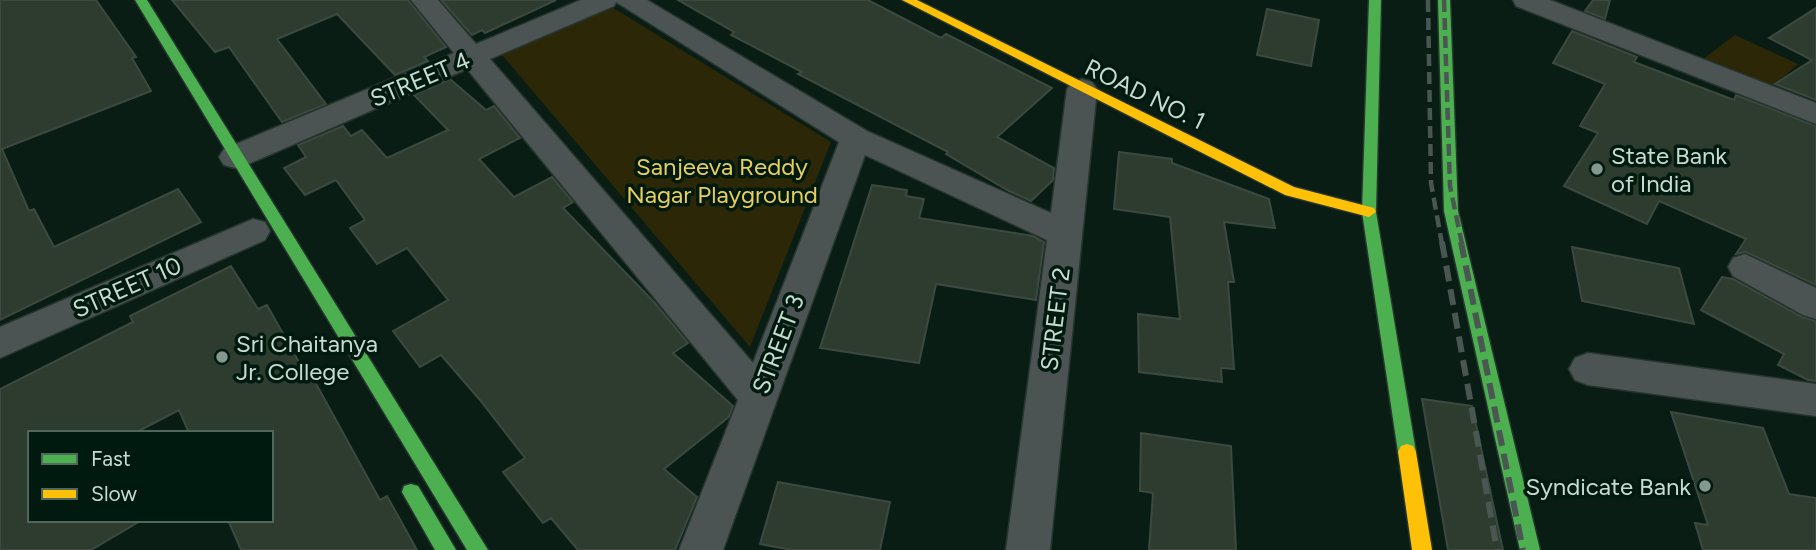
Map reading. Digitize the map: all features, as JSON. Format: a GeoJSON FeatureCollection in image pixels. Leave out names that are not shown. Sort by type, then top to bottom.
{"type":"FeatureCollection","features":[{"type":"Feature","properties":{"kind":"main road"},"geometry":{"type":"LineString","coordinates":[[141,0],[478,550]]}},
{"type":"Feature","properties":{"kind":"main road","name":"ROAD NO. 1"},"geometry":{"type":"LineString","coordinates":[[908,0],[1290,191],[1370,212]]}},
{"type":"Feature","properties":{"kind":"main road"},"geometry":{"type":"LineString","coordinates":[[1375,0],[1370,212],[1422,550]]}},
{"type":"Feature","properties":{"kind":"main road"},"geometry":{"type":"LineString","coordinates":[[1444,0],[1451,211],[1531,550]]}},
{"type":"Feature","properties":{"kind":"main road"},"geometry":{"type":"LineString","coordinates":[[404,479],[446,550]]}},
{"type":"Feature","properties":{"kind":"street"},"geometry":{"type":"LineString","coordinates":[[424,0],[758,397]]}},
{"type":"Feature","properties":{"kind":"street","name":"STREET 4"},"geometry":{"type":"LineString","coordinates":[[235,157],[604,0]]}},
{"type":"Feature","properties":{"kind":"street"},"geometry":{"type":"LineString","coordinates":[[628,0],[856,138],[1065,234]]}},
{"type":"Feature","properties":{"kind":"street"},"geometry":{"type":"LineString","coordinates":[[1525,0],[1816,114]]}},
{"type":"Feature","properties":{"kind":"street","name":"STREET 2"},"geometry":{"type":"LineString","coordinates":[[1028,550],[1082,89]]}},
{"type":"Feature","properties":{"kind":"street","name":"STREET 3"},"geometry":{"type":"LineString","coordinates":[[701,550],[856,138]]}},
{"type":"Feature","properties":{"kind":"street","name":"STREET 10"},"geometry":{"type":"LineString","coordinates":[[0,343],[253,231]]}},
{"type":"Feature","properties":{"kind":"street"},"geometry":{"type":"LineString","coordinates":[[1745,267],[1816,305]]}},
{"type":"Feature","properties":{"kind":"street"},"geometry":{"type":"LineString","coordinates":[[1588,369],[1816,400]]}},
{"type":"Feature","properties":{"kind":"green space","name":"Sanjeeva Reddy Nagar Playground"},"geometry":{"type":"Polygon","coordinates":[[[612,7],[831,142],[750,347],[502,55],[612,7]]]}},
{"type":"Feature","properties":{"kind":"green space"},"geometry":{"type":"Polygon","coordinates":[[[1735,35],[1798,64],[1766,92],[1702,60],[1735,35]]]}},
{"type":"Feature","properties":{"kind":"building"},"geometry":{"type":"Polygon","coordinates":[[[0,0],[96,0],[136,57],[132,58],[151,91],[2,149],[29,211],[34,209],[54,247],[178,189],[201,222],[0,320],[0,0]]]}},
{"type":"Feature","properties":{"kind":"building"},"geometry":{"type":"Polygon","coordinates":[[[172,0],[408,0],[446,47],[424,57],[428,61],[395,75],[337,14],[277,39],[326,104],[282,122],[229,47],[215,52],[172,0]]]}},
{"type":"Feature","properties":{"kind":"building"},"geometry":{"type":"Polygon","coordinates":[[[441,0],[556,0],[485,33],[482,30],[472,35],[441,0]]]}},
{"type":"Feature","properties":{"kind":"building"},"geometry":{"type":"Polygon","coordinates":[[[678,0],[868,0],[941,38],[946,34],[1052,88],[997,137],[1054,168],[1053,180],[1031,201],[1009,191],[946,154],[948,152],[798,74],[802,72],[731,35],[734,32],[678,0]]]}},
{"type":"Feature","properties":{"kind":"building"},"geometry":{"type":"Polygon","coordinates":[[[1593,0],[1610,0],[1605,19],[1585,11],[1593,0]]]}},
{"type":"Feature","properties":{"kind":"building"},"geometry":{"type":"Polygon","coordinates":[[[1816,8],[1816,100],[1775,84],[1812,60],[1769,38],[1816,8]]]}},
{"type":"Feature","properties":{"kind":"building"},"geometry":{"type":"Polygon","coordinates":[[[1267,9],[1319,20],[1311,66],[1257,55],[1267,9]]]}},
{"type":"Feature","properties":{"kind":"building"},"geometry":{"type":"Polygon","coordinates":[[[1572,31],[1637,57],[1634,62],[1734,100],[1736,95],[1816,126],[1816,285],[1746,252],[1736,254],[1746,239],[1659,201],[1647,224],[1564,186],[1598,133],[1580,126],[1605,84],[1553,63],[1572,31]]]}},
{"type":"Feature","properties":{"kind":"building"},"geometry":{"type":"Polygon","coordinates":[[[450,79],[486,110],[494,106],[520,138],[479,159],[514,197],[552,177],[573,202],[563,208],[654,302],[688,343],[673,353],[733,406],[729,417],[664,469],[697,497],[675,550],[578,550],[551,518],[543,523],[503,472],[525,458],[480,400],[441,355],[420,367],[393,331],[448,300],[407,248],[377,264],[350,228],[365,220],[336,180],[305,195],[284,168],[306,157],[298,145],[343,126],[351,136],[362,130],[387,158],[448,130],[414,95],[450,79]]]}},
{"type":"Feature","properties":{"kind":"building"},"geometry":{"type":"Polygon","coordinates":[[[1119,152],[1172,159],[1172,163],[1269,199],[1275,228],[1224,222],[1234,282],[1228,282],[1234,369],[1221,368],[1222,382],[1139,372],[1138,314],[1180,319],[1170,217],[1114,209],[1119,152]]]}},
{"type":"Feature","properties":{"kind":"building"},"geometry":{"type":"Polygon","coordinates":[[[872,185],[907,190],[906,196],[924,199],[919,218],[1033,236],[1044,242],[1036,300],[936,284],[919,363],[820,348],[872,185]]]}},
{"type":"Feature","properties":{"kind":"building"},"geometry":{"type":"Polygon","coordinates":[[[1572,247],[1679,268],[1694,324],[1582,301],[1572,247]]]}},
{"type":"Feature","properties":{"kind":"building"},"geometry":{"type":"Polygon","coordinates":[[[231,266],[258,309],[267,305],[304,371],[308,369],[380,500],[387,496],[417,550],[241,550],[229,522],[273,522],[273,431],[188,431],[179,410],[139,431],[28,431],[28,522],[139,522],[91,550],[0,550],[0,389],[133,322],[130,316],[231,266]]]}},
{"type":"Feature","properties":{"kind":"building"},"geometry":{"type":"Polygon","coordinates":[[[1722,277],[1733,279],[1802,317],[1816,321],[1816,381],[1808,380],[1778,365],[1784,354],[1701,310],[1722,277]]]}},
{"type":"Feature","properties":{"kind":"building"},"geometry":{"type":"Polygon","coordinates":[[[1422,399],[1472,406],[1503,550],[1448,550],[1422,399]]]}},
{"type":"Feature","properties":{"kind":"building"},"geometry":{"type":"Polygon","coordinates":[[[1671,412],[1763,428],[1789,494],[1816,498],[1816,550],[1703,550],[1695,523],[1708,525],[1671,412]]]}},
{"type":"Feature","properties":{"kind":"building"},"geometry":{"type":"Polygon","coordinates":[[[1141,433],[1231,446],[1236,550],[1149,550],[1153,493],[1140,491],[1141,433]]]}},
{"type":"Feature","properties":{"kind":"building"},"geometry":{"type":"Polygon","coordinates":[[[778,482],[890,502],[880,550],[792,550],[760,544],[778,482]]]}},
{"type":"Feature","properties":{"kind":"railway"},"geometry":{"type":"LineString","coordinates":[[1428,0],[1431,183],[1442,244]]}},
{"type":"Feature","properties":{"kind":"railway"},"geometry":{"type":"LineString","coordinates":[[1444,0],[1450,186],[1462,244]]}},
{"type":"Feature","properties":{"kind":"railway"},"geometry":{"type":"LineString","coordinates":[[1442,242],[1497,550]]}},
{"type":"Feature","properties":{"kind":"railway"},"geometry":{"type":"LineString","coordinates":[[1461,242],[1523,550]]}},
{"type":"Feature","properties":{"kind":"traffic: fast"},"geometry":{"type":"LineString","coordinates":[[141,0],[478,550]]}},
{"type":"Feature","properties":{"kind":"traffic: fast"},"geometry":{"type":"LineString","coordinates":[[1375,0],[1369,212],[1407,452]]}},
{"type":"Feature","properties":{"kind":"traffic: fast"},"geometry":{"type":"LineString","coordinates":[[1444,0],[1451,211],[1530,550]]}},
{"type":"Feature","properties":{"kind":"traffic: fast"},"geometry":{"type":"LineString","coordinates":[[411,492],[446,550]]}},
{"type":"Feature","properties":{"kind":"traffic: slow"},"geometry":{"type":"LineString","coordinates":[[908,0],[1290,191],[1369,212]]}},
{"type":"Feature","properties":{"kind":"traffic: slow"},"geometry":{"type":"LineString","coordinates":[[1407,452],[1422,550]]}},
{"type":"Feature","properties":{"kind":"place","name":"State Bank of India"},"geometry":{"type":"Point","coordinates":[1597,169]}},
{"type":"Feature","properties":{"kind":"place","name":"Sri Chaitanya Jr. College"},"geometry":{"type":"Point","coordinates":[222,357]}},
{"type":"Feature","properties":{"kind":"place","name":"Syndicate Bank"},"geometry":{"type":"Point","coordinates":[1705,486]}}]}
